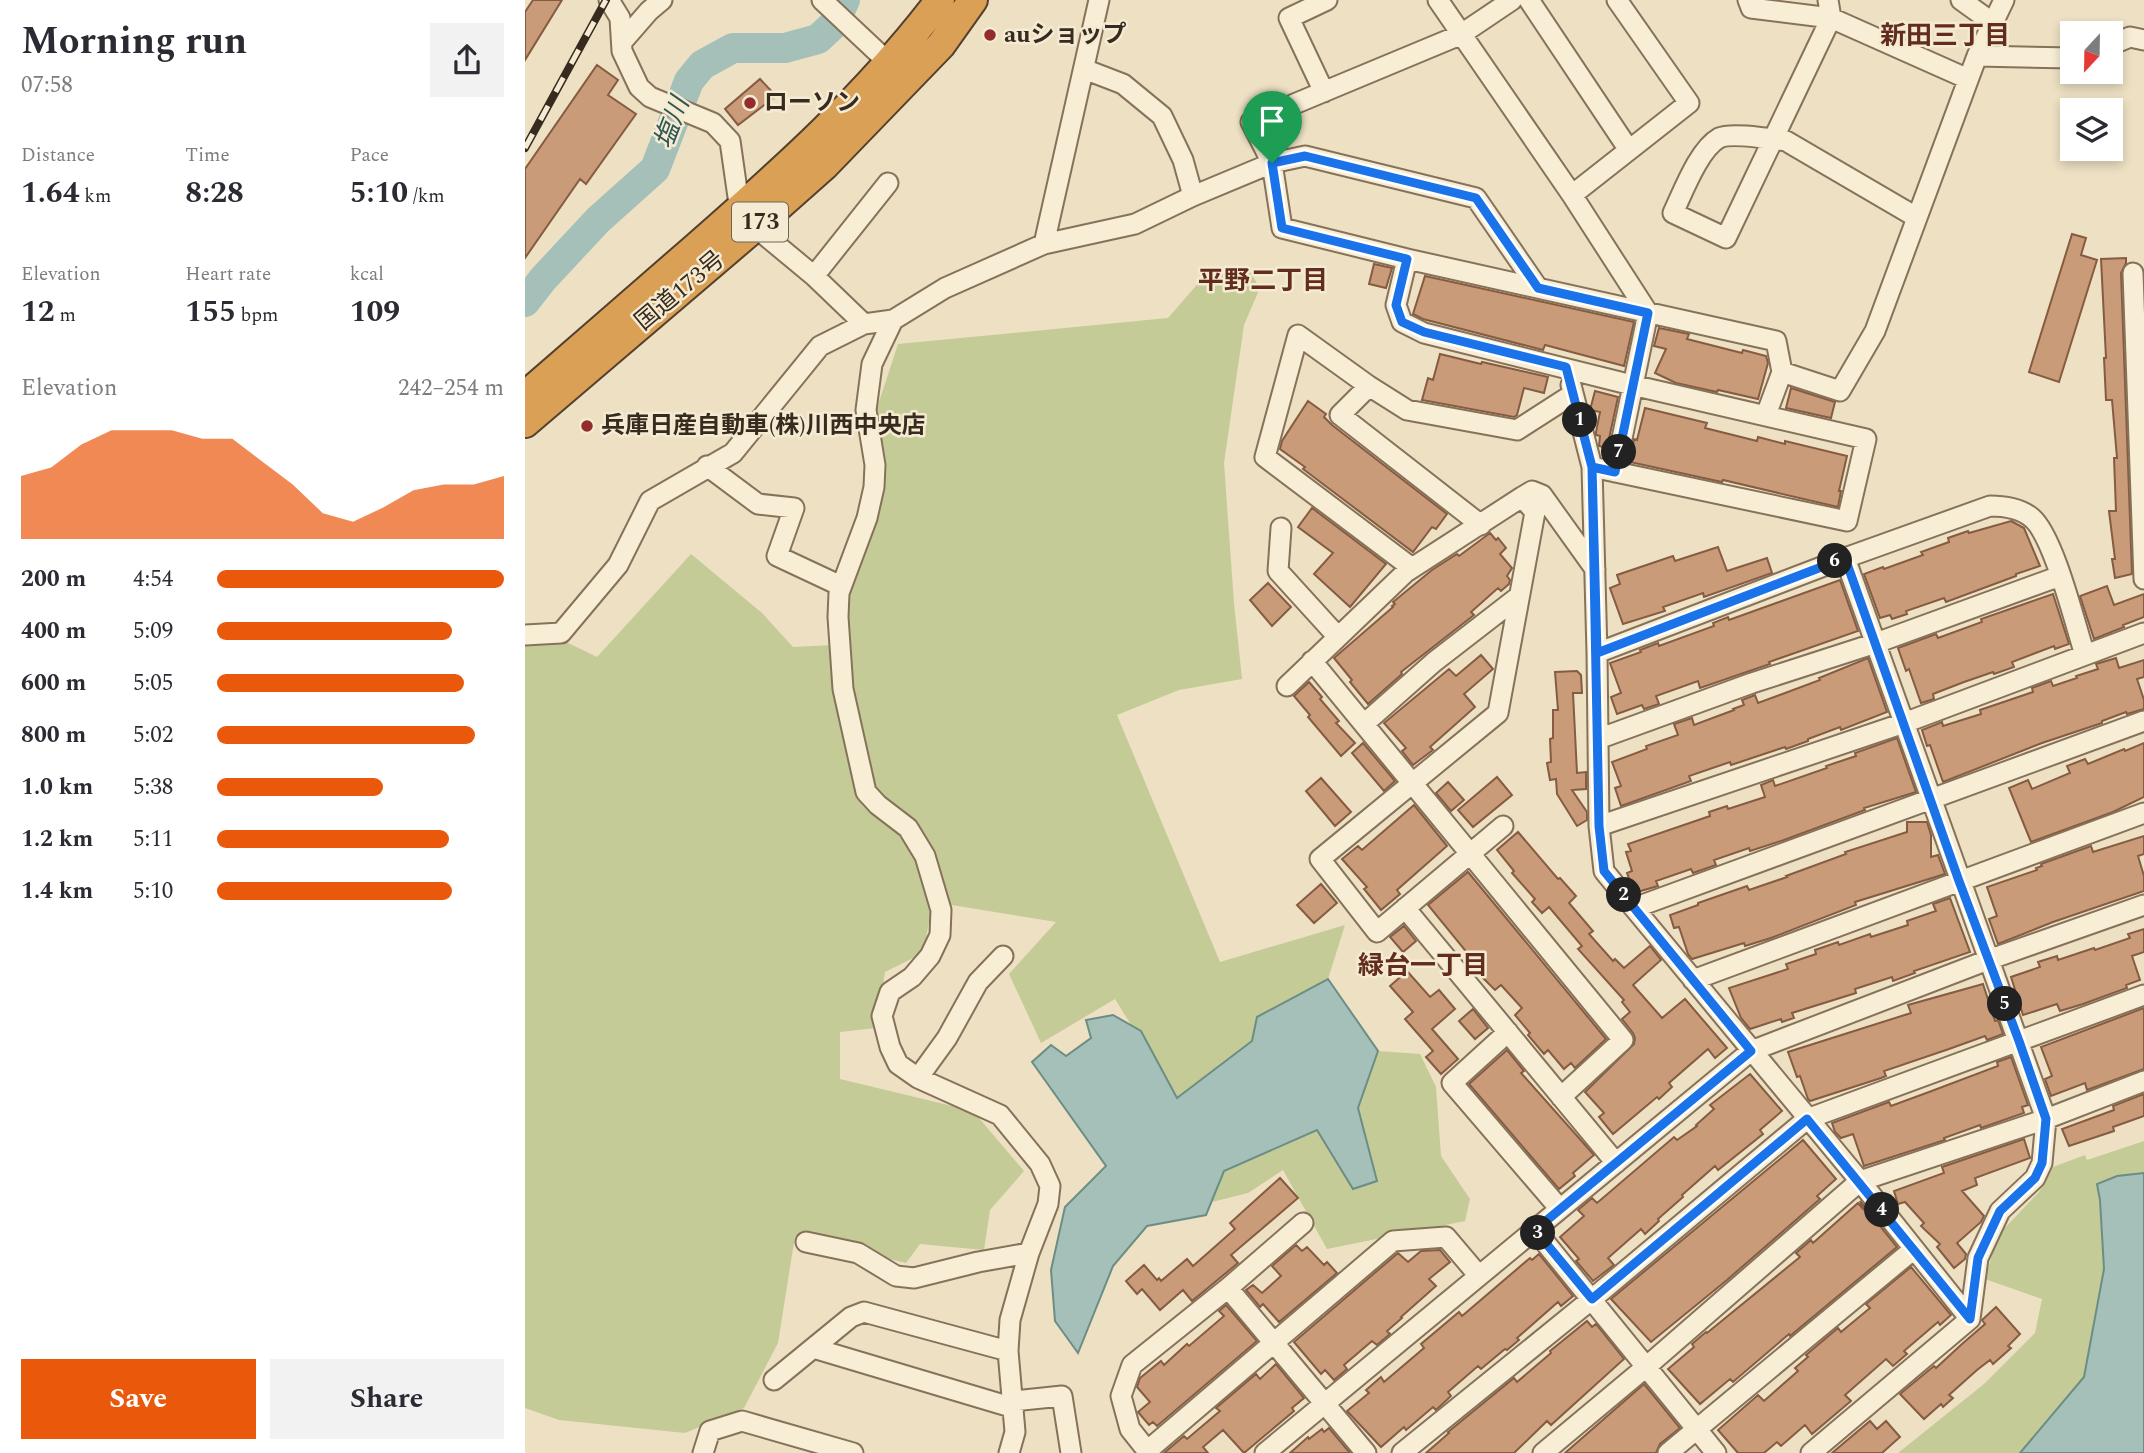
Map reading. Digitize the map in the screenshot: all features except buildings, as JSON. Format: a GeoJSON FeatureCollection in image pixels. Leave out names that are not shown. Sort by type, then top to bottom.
{"type":"FeatureCollection","features":[{"type":"Feature","properties":{"kind":"highway","name":"国道173号"},"geometry":{"type":"LineString","coordinates":[[525,423],[749,217],[913,36],[940,0]]}},
{"type":"Feature","properties":{"kind":"highway","name":"国道173号"},"geometry":{"type":"LineString","coordinates":[[525,396],[749,217],[825,165],[941,46],[973,0]]}},
{"type":"Feature","properties":{"kind":"street"},"geometry":{"type":"LineString","coordinates":[[622,42],[662,0]]}},
{"type":"Feature","properties":{"kind":"street"},"geometry":{"type":"LineString","coordinates":[[822,0],[889,63]]}},
{"type":"Feature","properties":{"kind":"street"},"geometry":{"type":"LineString","coordinates":[[1044,244],[1099,0]]}},
{"type":"Feature","properties":{"kind":"street"},"geometry":{"type":"LineString","coordinates":[[1324,92],[1289,18],[1327,0]]}},
{"type":"Feature","properties":{"kind":"street"},"geometry":{"type":"LineString","coordinates":[[1438,0],[1573,195],[1648,313],[1615,472]]}},
{"type":"Feature","properties":{"kind":"street"},"geometry":{"type":"LineString","coordinates":[[1512,0],[1461,34],[1251,122],[1272,163],[1282,228],[1407,259],[1776,341],[1782,372],[1766,415]]}},
{"type":"Feature","properties":{"kind":"street"},"geometry":{"type":"LineString","coordinates":[[1529,0],[1629,150]]}},
{"type":"Feature","properties":{"kind":"street"},"geometry":{"type":"LineString","coordinates":[[1573,195],[1689,103],[1617,0]]}},
{"type":"Feature","properties":{"kind":"street"},"geometry":{"type":"LineString","coordinates":[[1748,0],[1751,8],[1830,9],[1968,79]]}},
{"type":"Feature","properties":{"kind":"street"},"geometry":{"type":"LineString","coordinates":[[1961,0],[1993,23]]}},
{"type":"Feature","properties":{"kind":"street"},"geometry":{"type":"LineString","coordinates":[[1782,372],[1840,391],[1875,331],[1968,79],[2004,0]]}},
{"type":"Feature","properties":{"kind":"street"},"geometry":{"type":"LineString","coordinates":[[617,4],[622,51],[639,87],[649,97],[713,123],[730,141],[737,197],[749,217],[864,324]]}},
{"type":"Feature","properties":{"kind":"street"},"geometry":{"type":"LineString","coordinates":[[1830,9],[1773,139],[1726,238],[1673,213],[1701,155],[1720,137],[1745,136],[1773,139],[1786,141],[1916,217]]}},
{"type":"Feature","properties":{"kind":"street"},"geometry":{"type":"LineString","coordinates":[[2123,40],[2130,37],[2144,40]]}},
{"type":"Feature","properties":{"kind":"street"},"geometry":{"type":"LineString","coordinates":[[1977,56],[2060,58]]}},
{"type":"Feature","properties":{"kind":"street"},"geometry":{"type":"LineString","coordinates":[[1084,69],[1123,84],[1163,116],[1183,160],[1193,196]]}},
{"type":"Feature","properties":{"kind":"street"},"geometry":{"type":"LineString","coordinates":[[525,635],[561,633],[618,565],[650,501],[733,453],[820,346],[864,324],[893,320],[945,289],[1044,244],[1136,224],[1193,196],[1272,163],[1305,156],[1476,198],[1538,288]]}},
{"type":"Feature","properties":{"kind":"street"},"geometry":{"type":"LineString","coordinates":[[814,276],[888,183]]}},
{"type":"Feature","properties":{"kind":"street"},"geometry":{"type":"LineString","coordinates":[[1407,259],[1396,305],[1402,322],[1424,332],[1632,385],[1867,439],[1847,521],[1592,467]]}},
{"type":"Feature","properties":{"kind":"street"},"geometry":{"type":"LineString","coordinates":[[2133,273],[2144,579]]}},
{"type":"Feature","properties":{"kind":"street"},"geometry":{"type":"LineString","coordinates":[[893,320],[872,364],[866,410],[875,465],[874,487],[867,517],[839,593],[843,689],[866,792],[908,828],[925,856],[941,910],[940,935],[930,956],[912,977],[890,992],[882,1016],[890,1047],[898,1064],[918,1078],[1000,1115],[1040,1164],[1050,1186],[1048,1204],[1029,1253],[1010,1320],[1008,1351],[1015,1432],[1009,1453]]}},
{"type":"Feature","properties":{"kind":"street"},"geometry":{"type":"LineString","coordinates":[[1412,568],[1265,457],[1298,335],[1369,386],[1408,410],[1517,430],[1573,394]]}},
{"type":"Feature","properties":{"kind":"street"},"geometry":{"type":"LineString","coordinates":[[1566,367],[1592,467],[1599,826],[1604,871],[1860,1181],[1970,1319]]}},
{"type":"Feature","properties":{"kind":"street"},"geometry":{"type":"LineString","coordinates":[[1369,386],[1340,415],[1481,525]]}},
{"type":"Feature","properties":{"kind":"street"},"geometry":{"type":"LineString","coordinates":[[707,466],[758,504],[794,508],[777,556],[841,586]]}},
{"type":"Feature","properties":{"kind":"street"},"geometry":{"type":"LineString","coordinates":[[1287,685],[1412,568],[1532,491],[1542,495],[1595,569]]}},
{"type":"Feature","properties":{"kind":"street"},"geometry":{"type":"LineString","coordinates":[[1503,826],[1377,932],[1319,859],[1498,713],[1535,512],[1522,497]]}},
{"type":"Feature","properties":{"kind":"street"},"geometry":{"type":"LineString","coordinates":[[1597,653],[1990,506],[2008,506],[2031,517],[2047,537],[2085,655]]}},
{"type":"Feature","properties":{"kind":"street"},"geometry":{"type":"LineString","coordinates":[[1281,528],[1278,571],[1338,638]]}},
{"type":"Feature","properties":{"kind":"street"},"geometry":{"type":"LineString","coordinates":[[1811,1453],[1970,1319],[1978,1258],[2000,1211],[2035,1178],[2042,1163],[2046,1119],[1845,558]]}},
{"type":"Feature","properties":{"kind":"street"},"geometry":{"type":"LineString","coordinates":[[1598,739],[2060,576]]}},
{"type":"Feature","properties":{"kind":"street"},"geometry":{"type":"LineString","coordinates":[[1364,724],[1434,662],[1518,597]]}},
{"type":"Feature","properties":{"kind":"street"},"geometry":{"type":"LineString","coordinates":[[1599,826],[1904,723],[2144,633]]}},
{"type":"Feature","properties":{"kind":"street"},"geometry":{"type":"LineString","coordinates":[[1313,661],[1623,1040],[1561,1097]]}},
{"type":"Feature","properties":{"kind":"street"},"geometry":{"type":"LineString","coordinates":[[1634,908],[2144,721]]}},
{"type":"Feature","properties":{"kind":"street"},"geometry":{"type":"LineString","coordinates":[[1693,980],[2144,813]]}},
{"type":"Feature","properties":{"kind":"street"},"geometry":{"type":"LineString","coordinates":[[1265,1453],[1751,1051],[1987,960],[2144,905]]}},
{"type":"Feature","properties":{"kind":"street"},"geometry":{"type":"LineString","coordinates":[[1405,908],[1616,1163]]}},
{"type":"Feature","properties":{"kind":"street"},"geometry":{"type":"LineString","coordinates":[[918,1078],[947,1038],[978,982],[1003,956]]}},
{"type":"Feature","properties":{"kind":"street"},"geometry":{"type":"LineString","coordinates":[[1402,1453],[1807,1119],[2144,995]]}},
{"type":"Feature","properties":{"kind":"street"},"geometry":{"type":"LineString","coordinates":[[1508,1032],[1452,1083],[1560,1209]]}},
{"type":"Feature","properties":{"kind":"street"},"geometry":{"type":"LineString","coordinates":[[1543,1453],[1860,1181],[2046,1119],[2144,1082]]}},
{"type":"Feature","properties":{"kind":"street"},"geometry":{"type":"LineString","coordinates":[[1303,1223],[1132,1365],[1121,1396],[1130,1429],[1148,1452],[1393,1241],[1446,1237],[1479,1276]]}},
{"type":"Feature","properties":{"kind":"street"},"geometry":{"type":"LineString","coordinates":[[1535,1230],[1716,1453]]}},
{"type":"Feature","properties":{"kind":"street"},"geometry":{"type":"LineString","coordinates":[[806,1242],[858,1253],[896,1276],[914,1278],[1029,1253]]}},
{"type":"Feature","properties":{"kind":"street"},"geometry":{"type":"LineString","coordinates":[[1668,1453],[1914,1249]]}},
{"type":"Feature","properties":{"kind":"street"},"geometry":{"type":"LineString","coordinates":[[1228,1288],[1366,1453]]}},
{"type":"Feature","properties":{"kind":"street"},"geometry":{"type":"LineString","coordinates":[[774,1380],[851,1317],[864,1312],[1008,1351]]}},
{"type":"Feature","properties":{"kind":"street"},"geometry":{"type":"LineString","coordinates":[[813,1348],[1014,1405],[1062,1395],[1071,1453]]}},
{"type":"Feature","properties":{"kind":"street"},"geometry":{"type":"LineString","coordinates":[[703,1453],[710,1431],[742,1421],[853,1453]]}},
{"type":"Feature","properties":{"kind":"green space"},"geometry":{"type":"Polygon","coordinates":[[[1247,267],[1260,288],[1244,325],[1224,463],[1242,679],[1179,690],[1117,715],[1220,962],[1345,925],[1328,979],[1257,1017],[1252,1041],[1177,1099],[1115,999],[1041,1043],[1009,974],[1056,922],[933,902],[923,953],[885,972],[876,1028],[840,1032],[840,1079],[973,1111],[1024,1171],[990,1210],[984,1250],[920,1244],[906,1263],[795,1236],[778,1343],[744,1408],[685,1433],[559,1420],[525,1408],[525,644],[562,640],[597,657],[691,554],[762,613],[793,647],[832,645],[882,500],[877,408],[898,344],[1168,318],[1208,272],[1247,267]]]}},
{"type":"Feature","properties":{"kind":"green space"},"geometry":{"type":"Polygon","coordinates":[[[1378,1051],[1420,1054],[1436,1087],[1441,1156],[1470,1199],[1465,1221],[1327,1249],[1283,1170],[1248,1193],[1212,1202],[1224,1172],[1318,1130],[1353,1189],[1358,1108],[1378,1051]]]}},
{"type":"Feature","properties":{"kind":"green space"},"geometry":{"type":"Polygon","coordinates":[[[2144,1141],[2144,1173],[2117,1176],[2097,1185],[2104,1269],[2084,1377],[2020,1453],[1898,1453],[1984,1384],[2035,1333],[2042,1299],[1985,1279],[1998,1235],[2039,1192],[2053,1167],[2085,1155],[2087,1160],[2144,1141]]]}},
{"type":"Feature","properties":{"kind":"water"},"geometry":{"type":"Polygon","coordinates":[[[1328,979],[1378,1051],[1358,1108],[1377,1181],[1353,1189],[1317,1130],[1224,1171],[1206,1215],[1147,1226],[1113,1266],[1078,1353],[1055,1321],[1051,1270],[1065,1207],[1106,1166],[1032,1062],[1051,1045],[1066,1056],[1091,1038],[1086,1020],[1113,1015],[1141,1031],[1177,1098],[1252,1041],[1257,1017],[1328,979]]]}},
{"type":"Feature","properties":{"kind":"water"},"geometry":{"type":"Polygon","coordinates":[[[2144,1173],[2144,1453],[2020,1453],[2084,1377],[2104,1269],[2097,1184],[2117,1176],[2144,1173]]]}},
{"type":"Feature","properties":{"kind":"waterway","name":"塩川"},"geometry":{"type":"LineString","coordinates":[[525,302],[598,220],[655,169],[689,81],[702,65],[733,48],[785,48],[818,39],[834,24],[845,0]]}},
{"type":"Feature","properties":{"kind":"railway"},"geometry":{"type":"LineString","coordinates":[[525,148],[606,0]]}},
{"type":"Feature","properties":{"kind":"place","name":"auショップ"},"geometry":{"type":"Point","coordinates":[990,35]}},
{"type":"Feature","properties":{"kind":"place","name":"ローソン"},"geometry":{"type":"Point","coordinates":[750,103]}},
{"type":"Feature","properties":{"kind":"place","name":"兵庫日産自動車(株)川西中央店"},"geometry":{"type":"Point","coordinates":[587,426]}},
{"type":"Feature","properties":{"kind":"district","name":"新田三丁目"},"geometry":{"type":"Point","coordinates":[1945,36]}},
{"type":"Feature","properties":{"kind":"district","name":"平野二丁目"},"geometry":{"type":"Point","coordinates":[1263,281]}},
{"type":"Feature","properties":{"kind":"district","name":"緑台一丁目"},"geometry":{"type":"Point","coordinates":[1423,966]}},
{"type":"Feature","properties":{"kind":"route"},"geometry":{"type":"LineString","coordinates":[[1272,163],[1282,228],[1407,259],[1396,305],[1402,322],[1424,332],[1566,367],[1592,467],[1599,826],[1604,871],[1751,1051],[1535,1230],[1592,1299],[1807,1119],[1970,1319],[1978,1258],[2000,1211],[2035,1178],[2042,1163],[2046,1119],[1845,558],[1597,653],[1592,467],[1615,472],[1648,313],[1538,288],[1476,198],[1305,156],[1272,163]]}}]}
